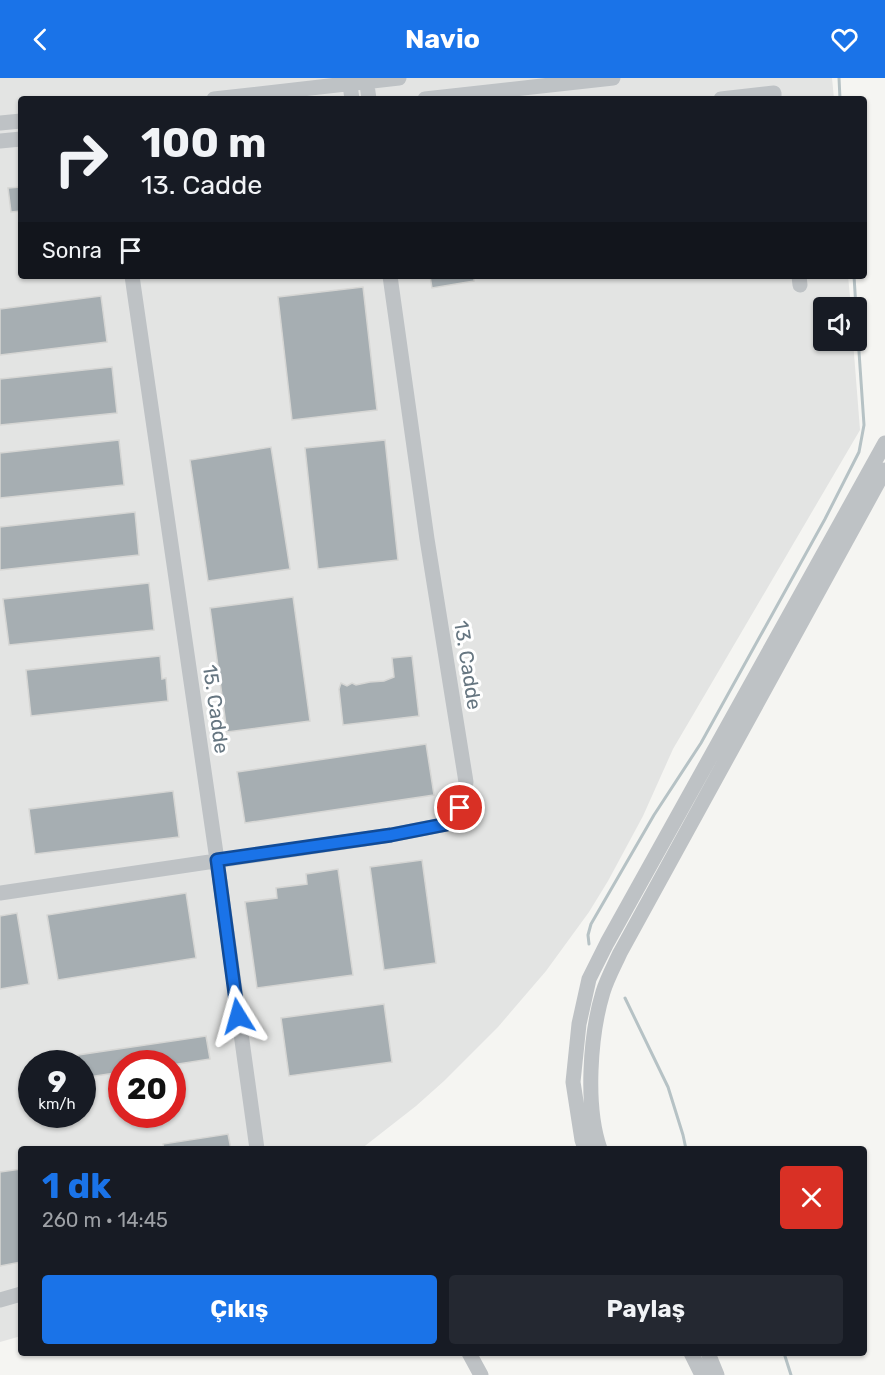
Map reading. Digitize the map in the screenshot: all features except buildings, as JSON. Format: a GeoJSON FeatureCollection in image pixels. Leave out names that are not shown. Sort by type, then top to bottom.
{"type":"FeatureCollection","features":[{"type":"Feature","properties":{"kind":"street"},"geometry":{"type":"LineString","coordinates":[[248,96],[350,87],[366,80],[399,78]]}},
{"type":"Feature","properties":{"kind":"street"},"geometry":{"type":"LineString","coordinates":[[452,96],[613,78]]}},
{"type":"Feature","properties":{"kind":"street"},"geometry":{"type":"LineString","coordinates":[[366,80],[369,96]]}},
{"type":"Feature","properties":{"kind":"street"},"geometry":{"type":"LineString","coordinates":[[748,96],[774,93],[774,96]]}},
{"type":"Feature","properties":{"kind":"street"},"geometry":{"type":"LineString","coordinates":[[0,123],[18,121]]}},
{"type":"Feature","properties":{"kind":"street"},"geometry":{"type":"LineString","coordinates":[[0,141],[18,139]]}},
{"type":"Feature","properties":{"kind":"street","name":"15. Cadde"},"geometry":{"type":"LineString","coordinates":[[132,279],[257,1146]]}},
{"type":"Feature","properties":{"kind":"street","name":"13. Cadde"},"geometry":{"type":"LineString","coordinates":[[0,892],[391,835],[447,824],[457,814],[463,802],[466,782],[427,539],[390,279]]}},
{"type":"Feature","properties":{"kind":"street"},"geometry":{"type":"LineString","coordinates":[[584,1146],[573,1082],[579,1024],[589,979],[612,932],[885,443]]}},
{"type":"Feature","properties":{"kind":"street"},"geometry":{"type":"LineString","coordinates":[[599,1146],[590,1095],[593,1040],[603,992],[620,953],[885,470]]}},
{"type":"Feature","properties":{"kind":"street"},"geometry":{"type":"LineString","coordinates":[[0,1300],[18,1295]]}},
{"type":"Feature","properties":{"kind":"street"},"geometry":{"type":"LineString","coordinates":[[471,1356],[481,1375]]}},
{"type":"Feature","properties":{"kind":"street"},"geometry":{"type":"LineString","coordinates":[[692,1356],[702,1375]]}},
{"type":"Feature","properties":{"kind":"street"},"geometry":{"type":"LineString","coordinates":[[709,1356],[717,1375]]}},
{"type":"Feature","properties":{"kind":"shaded area"},"geometry":{"type":"Polygon","coordinates":[[[0,78],[832,78],[834,96],[18,96],[18,279],[848,279],[850,297],[813,297],[813,351],[854,351],[860,430],[673,749],[643,816],[589,912],[546,971],[498,1027],[416,1106],[365,1146],[18,1146],[18,1337],[0,1342],[0,78]]]}},
{"type":"Feature","properties":{"kind":"waterway"},"geometry":{"type":"LineString","coordinates":[[839,78],[840,96]]}},
{"type":"Feature","properties":{"kind":"waterway"},"geometry":{"type":"LineString","coordinates":[[854,279],[855,297]]}},
{"type":"Feature","properties":{"kind":"waterway"},"geometry":{"type":"LineString","coordinates":[[589,944],[588,935],[591,924],[654,815],[701,743],[825,519],[859,452],[864,425],[859,351]]}},
{"type":"Feature","properties":{"kind":"waterway"},"geometry":{"type":"LineString","coordinates":[[625,998],[668,1087],[685,1146]]}},
{"type":"Feature","properties":{"kind":"waterway"},"geometry":{"type":"LineString","coordinates":[[785,1356],[791,1375]]}},
{"type":"Feature","properties":{"kind":"route"},"geometry":{"type":"LineString","coordinates":[[238,1016],[217,860],[391,835],[447,824],[460,808]]}}]}
